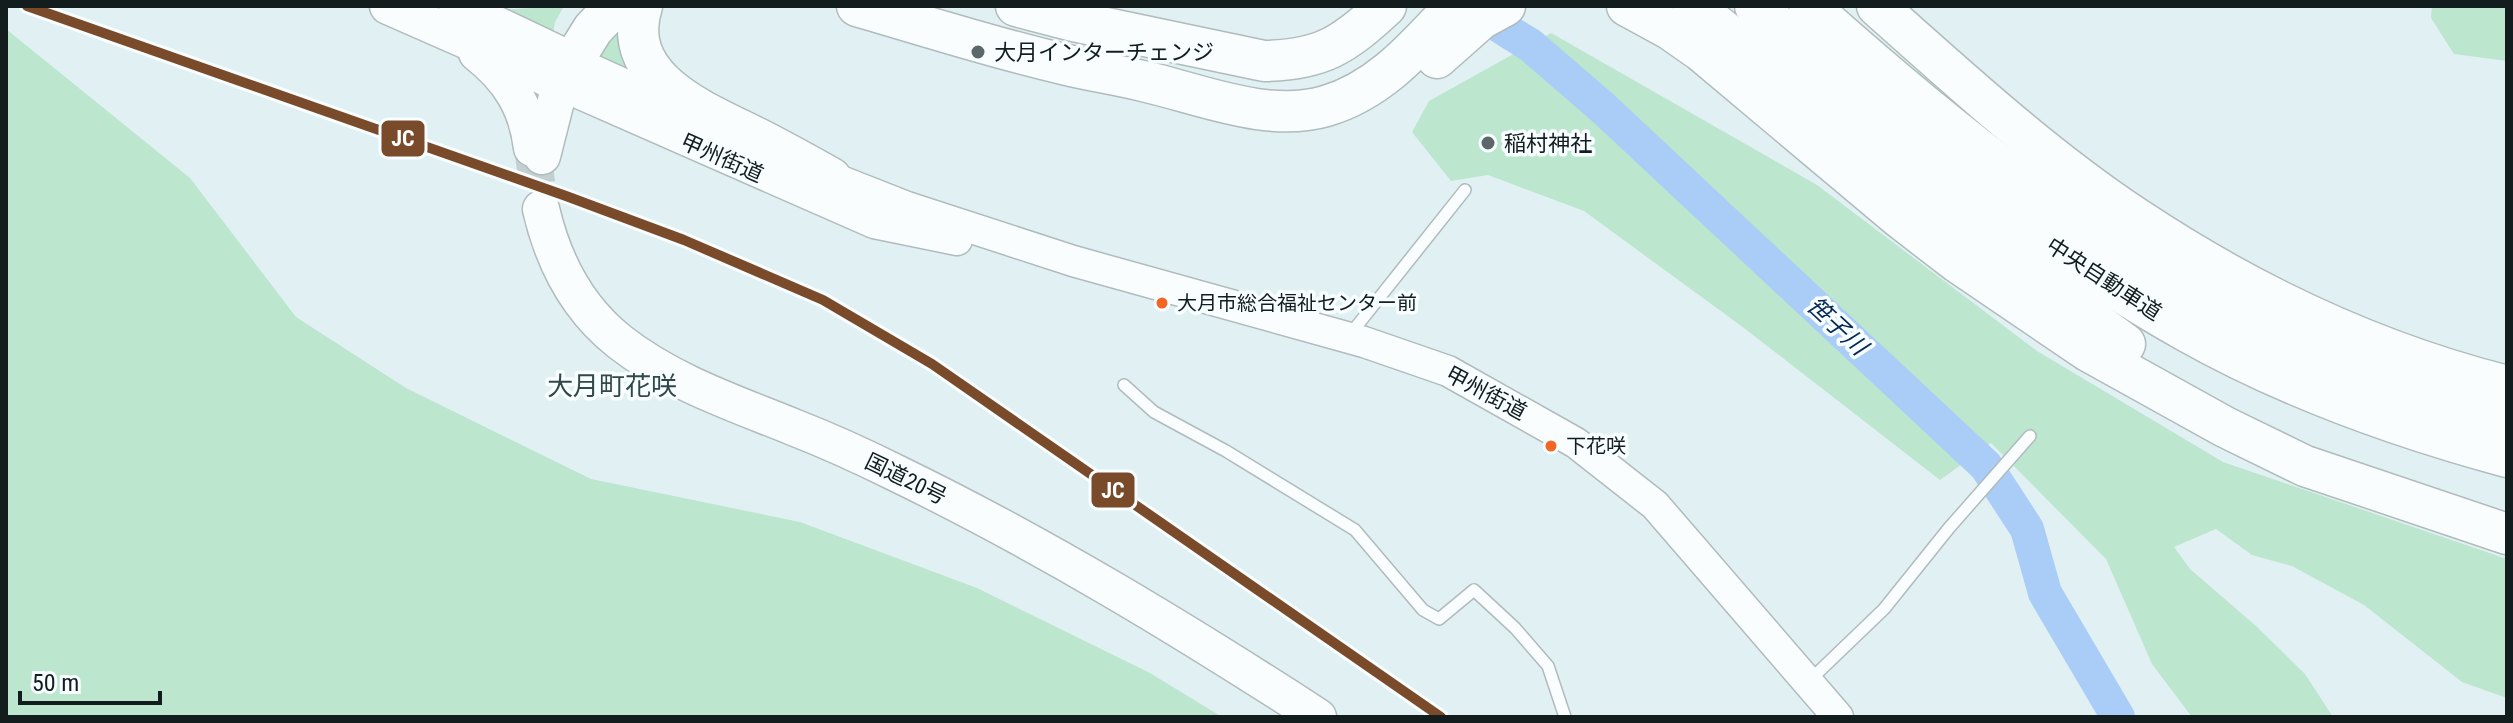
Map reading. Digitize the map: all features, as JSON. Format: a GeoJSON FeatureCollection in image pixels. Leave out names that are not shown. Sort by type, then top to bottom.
{"type":"FeatureCollection","features":[{"type":"Feature","properties":{"kind":"highway","name":"甲州街道"},"geometry":{"type":"LineString","coordinates":[[388,6],[456,21],[564,67]]}},
{"type":"Feature","properties":{"kind":"highway"},"geometry":{"type":"LineString","coordinates":[[456,21],[485,59],[511,86],[529,123],[537,152],[564,67],[565,24],[576,6]]}},
{"type":"Feature","properties":{"kind":"highway"},"geometry":{"type":"LineString","coordinates":[[564,67],[615,6]]}},
{"type":"Feature","properties":{"kind":"highway"},"geometry":{"type":"LineString","coordinates":[[642,6],[637,22],[638,39],[653,74],[696,107],[831,178]]}},
{"type":"Feature","properties":{"kind":"highway"},"geometry":{"type":"LineString","coordinates":[[857,6],[1062,64],[1145,102],[1240,129],[1271,133],[1301,134],[1357,121],[1405,91],[1383,31]]}},
{"type":"Feature","properties":{"kind":"highway"},"geometry":{"type":"LineString","coordinates":[[1016,6],[1073,21],[1196,72],[1283,88],[1333,79],[1353,67],[1383,31],[1417,6]]}},
{"type":"Feature","properties":{"kind":"highway"},"geometry":{"type":"LineString","coordinates":[[1383,31],[1455,6]]}},
{"type":"Feature","properties":{"kind":"highway"},"geometry":{"type":"LineString","coordinates":[[1383,31],[1462,34],[1505,6]]}},
{"type":"Feature","properties":{"kind":"highway"},"geometry":{"type":"LineString","coordinates":[[1627,6],[1701,51],[1822,155],[1923,236],[2088,351],[2225,427],[2305,466],[2507,534]]}},
{"type":"Feature","properties":{"kind":"highway"},"geometry":{"type":"LineString","coordinates":[[1693,6],[1882,161],[2090,320],[2236,415],[2314,457],[2404,499]]}},
{"type":"Feature","properties":{"kind":"highway","name":"中央自動車道"},"geometry":{"type":"LineString","coordinates":[[1755,6],[1886,118],[2028,229],[2107,284],[2186,331],[2265,372],[2351,408],[2436,438],[2507,457]]}},
{"type":"Feature","properties":{"kind":"highway","name":"中央自動車道"},"geometry":{"type":"LineString","coordinates":[[1809,6],[1916,98],[1989,155],[2127,254],[2200,298],[2277,338],[2361,375],[2438,402],[2507,421]]}},
{"type":"Feature","properties":{"kind":"highway"},"geometry":{"type":"LineString","coordinates":[[1877,6],[2076,174],[2193,254],[2356,335],[2507,386]]}},
{"type":"Feature","properties":{"kind":"highway","name":"国道20号"},"geometry":{"type":"LineString","coordinates":[[541,209],[547,235],[559,263],[590,314],[619,342],[655,366],[716,396],[897,473],[1013,533],[1202,642],[1318,717]]}},
{"type":"Feature","properties":{"kind":"main road","name":"甲州街道"},"geometry":{"type":"LineString","coordinates":[[564,67],[907,207],[1073,261],[1352,339],[1448,371],[1576,443],[1655,505],[1838,717]]}},
{"type":"Feature","properties":{"kind":"main road","name":"甲州街道"},"geometry":{"type":"LineString","coordinates":[[564,67],[874,223],[1073,261]]}},
{"type":"Feature","properties":{"kind":"lane"},"geometry":{"type":"LineString","coordinates":[[1352,339],[1356,327],[1465,190]]}},
{"type":"Feature","properties":{"kind":"lane"},"geometry":{"type":"LineString","coordinates":[[1124,385],[1154,412],[1226,451],[1355,530],[1423,610],[1439,619],[1474,590],[1515,628],[1548,666],[1565,717]]}},
{"type":"Feature","properties":{"kind":"lane"},"geometry":{"type":"LineString","coordinates":[[1807,683],[1884,609],[1949,528],[2030,436]]}},
{"type":"Feature","properties":{"kind":"green space"},"geometry":{"type":"Polygon","coordinates":[[[564,6],[555,22],[553,34],[500,10],[564,6]]]}},
{"type":"Feature","properties":{"kind":"green space"},"geometry":{"type":"Polygon","coordinates":[[[626,6],[638,74],[589,51],[626,6]]]}},
{"type":"Feature","properties":{"kind":"green space"},"geometry":{"type":"Polygon","coordinates":[[[2432,6],[2507,6],[2507,61],[2454,54],[2431,18],[2432,6]]]}},
{"type":"Feature","properties":{"kind":"green space"},"geometry":{"type":"Polygon","coordinates":[[[6,29],[190,178],[296,317],[406,388],[591,479],[800,522],[977,588],[1150,673],[1222,717],[6,717],[6,29]]]}},
{"type":"Feature","properties":{"kind":"green space"},"geometry":{"type":"Polygon","coordinates":[[[1551,33],[1817,185],[2037,351],[2223,462],[2507,559],[2507,698],[2462,682],[2364,605],[2292,566],[2252,555],[2216,529],[2174,547],[2190,569],[2256,626],[2305,674],[2333,717],[2192,717],[2152,664],[2106,559],[1991,443],[1940,480],[1744,328],[1584,211],[1488,175],[1451,181],[1412,132],[1429,101],[1551,33]]]}},
{"type":"Feature","properties":{"kind":"waterway","name":"笹子川"},"geometry":{"type":"LineString","coordinates":[[1468,6],[1530,45],[1602,107],[1986,466],[2027,529],[2045,593],[2118,717]]}},
{"type":"Feature","properties":{"kind":"tunnel"},"geometry":{"type":"LineString","coordinates":[[532,148],[541,209]]}},
{"type":"Feature","properties":{"kind":"transit line","name":"JC"},"geometry":{"type":"LineString","coordinates":[[27,6],[566,196],[684,240],[823,300],[932,364],[1441,717]]}},
{"type":"Feature","properties":{"kind":"place","name":"大月インターチェンジ"},"geometry":{"type":"Point","coordinates":[978,52]}},
{"type":"Feature","properties":{"kind":"place","name":"稲村神社"},"geometry":{"type":"Point","coordinates":[1488,143]}},
{"type":"Feature","properties":{"kind":"place","name":"大月市総合福祉センター前"},"geometry":{"type":"Point","coordinates":[1162,303]}},
{"type":"Feature","properties":{"kind":"place","name":"下花咲"},"geometry":{"type":"Point","coordinates":[1551,446]}},
{"type":"Feature","properties":{"kind":"district","name":"大月町花咲"},"geometry":{"type":"Point","coordinates":[612,386]}}]}
